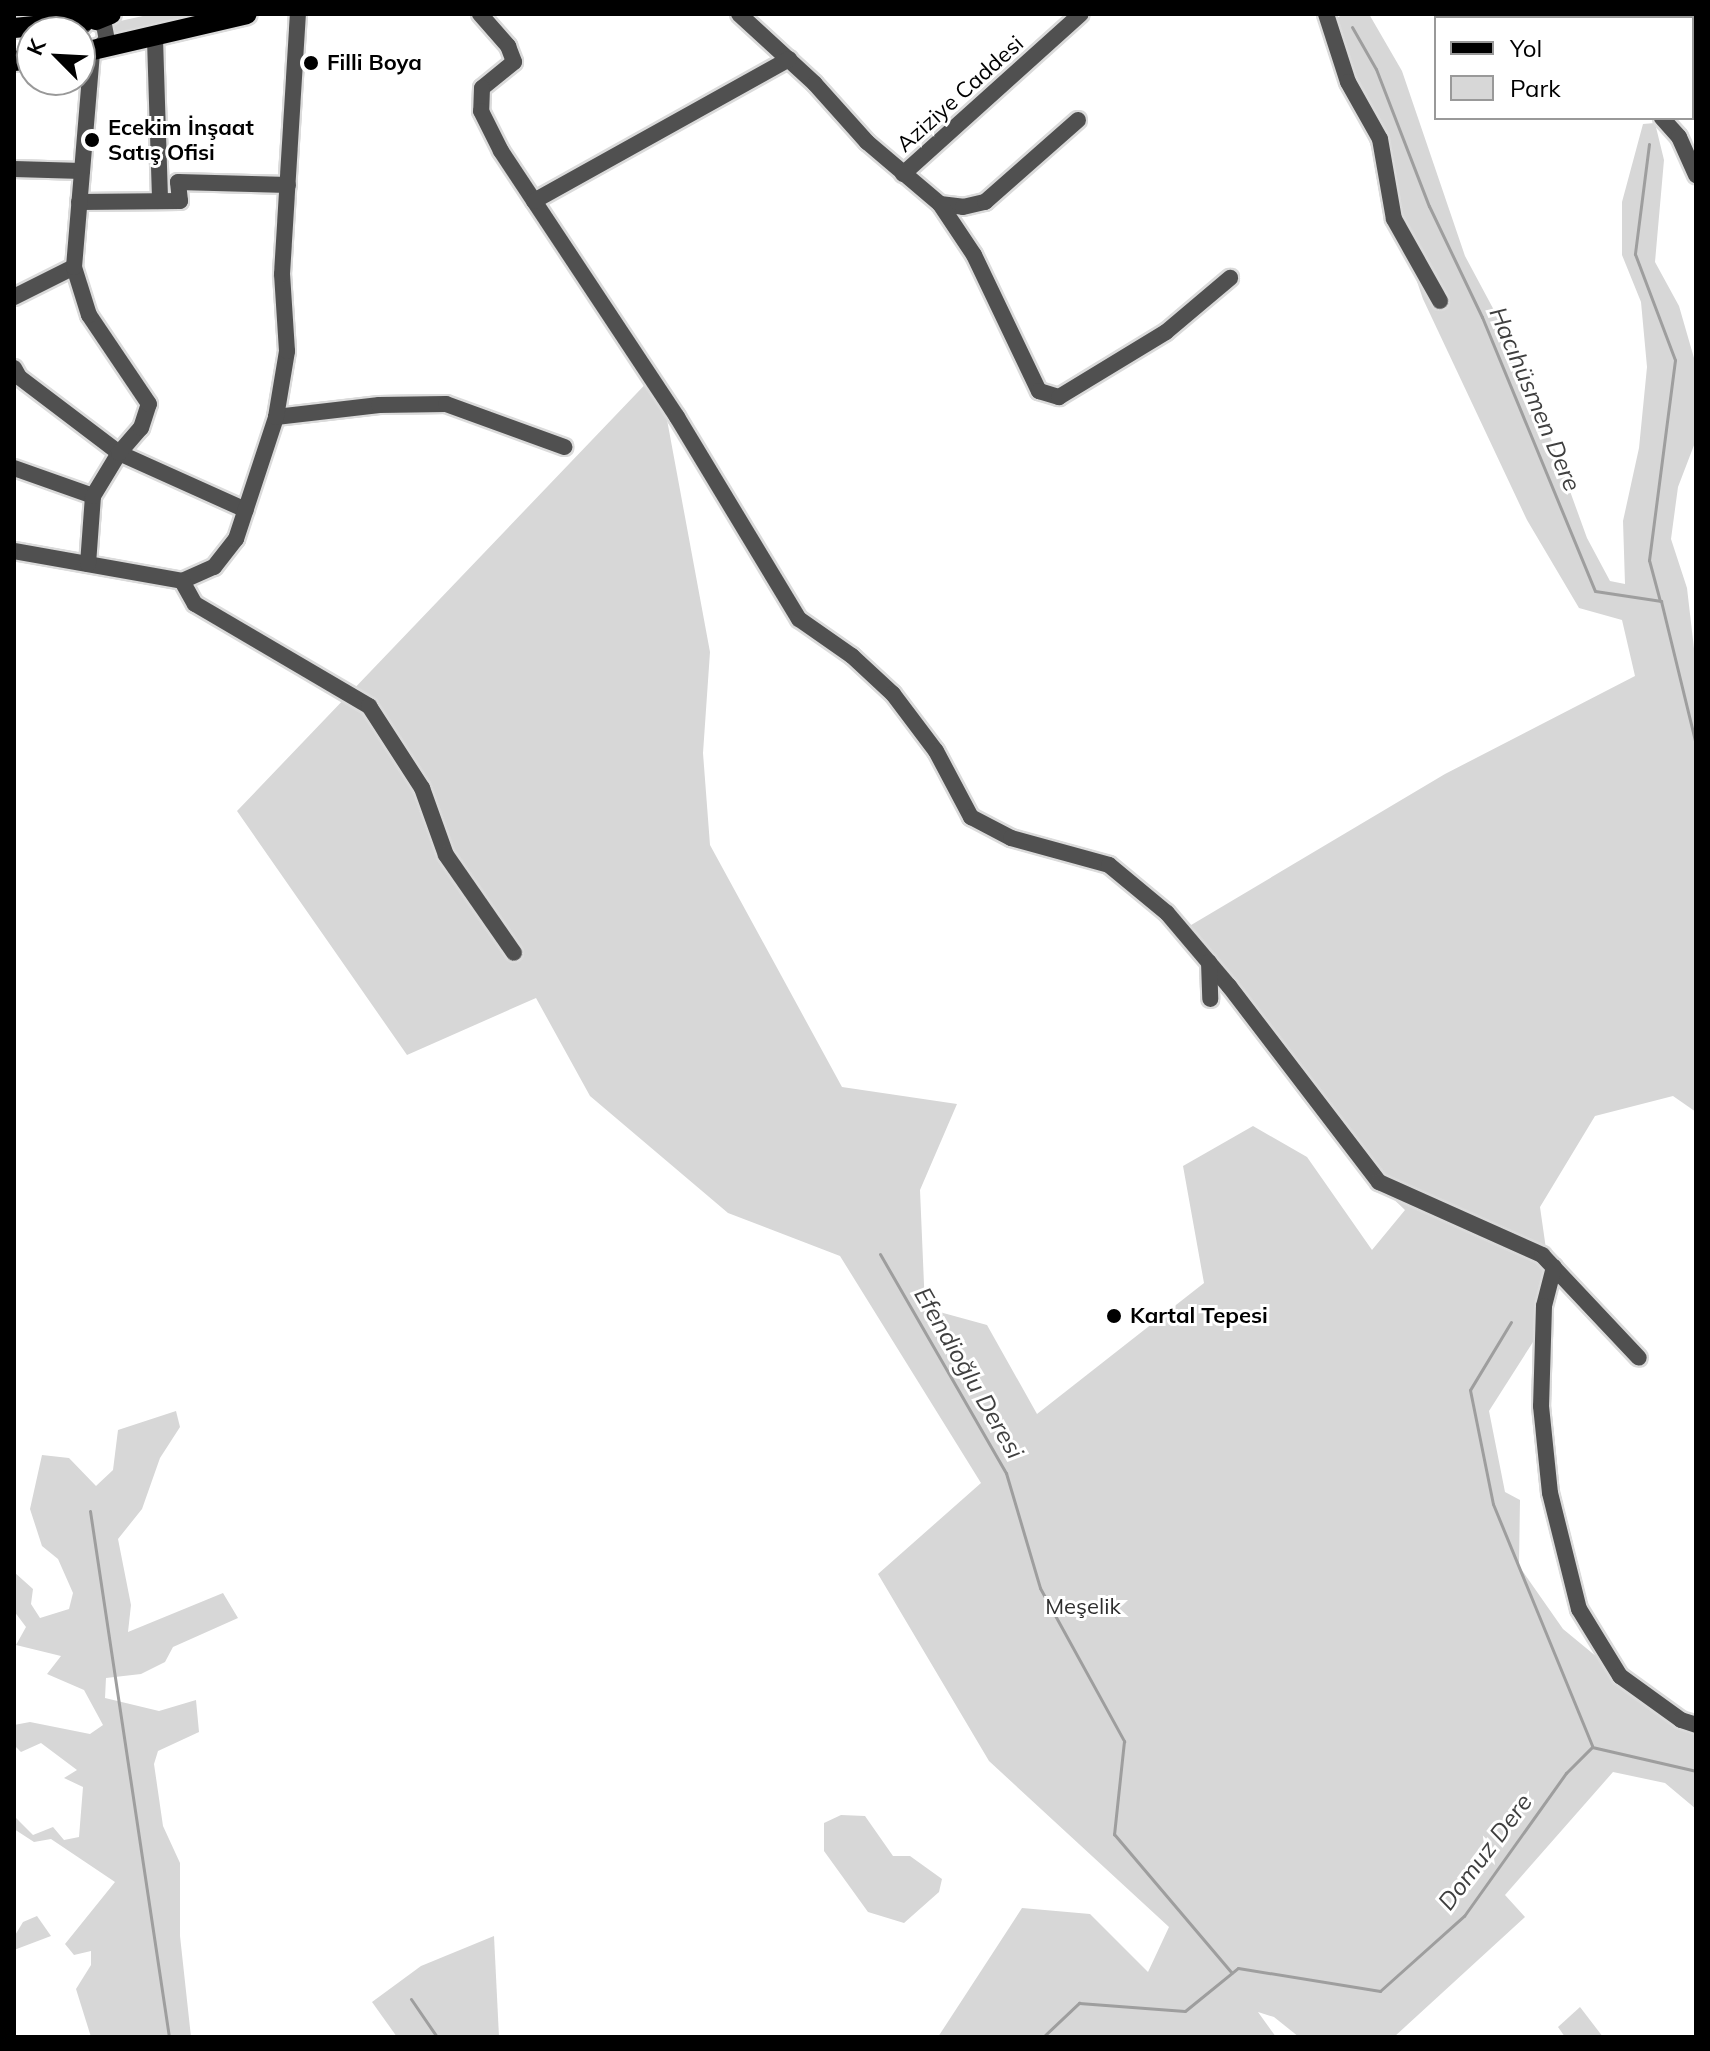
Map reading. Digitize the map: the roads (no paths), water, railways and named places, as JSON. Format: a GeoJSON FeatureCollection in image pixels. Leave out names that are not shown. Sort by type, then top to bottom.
{"type":"FeatureCollection","features":[{"type":"Feature","properties":{"kind":"main road"},"geometry":{"type":"LineString","coordinates":[[96,48],[155,39],[247,14]]}},
{"type":"Feature","properties":{"kind":"street"},"geometry":{"type":"LineString","coordinates":[[14,551],[182,581],[214,567],[236,539],[276,417],[287,351],[282,274],[298,14]]}},
{"type":"Feature","properties":{"kind":"street"},"geometry":{"type":"LineString","coordinates":[[480,14],[508,46],[514,62],[482,88],[481,111],[534,201],[677,417],[799,619],[852,656],[893,694],[936,751],[971,817],[1011,838],[1109,865],[1167,913],[1209,962],[1379,1182],[1528,1248],[1554,1267],[1639,1358]]}},
{"type":"Feature","properties":{"kind":"street"},"geometry":{"type":"LineString","coordinates":[[739,14],[789,59],[833,109],[940,204],[974,255],[1039,391],[1059,397],[1166,332],[1230,278]]}},
{"type":"Feature","properties":{"kind":"street","name":"Aziziye Caddesi"},"geometry":{"type":"LineString","coordinates":[[903,174],[1081,14]]}},
{"type":"Feature","properties":{"kind":"street"},"geometry":{"type":"LineString","coordinates":[[1326,14],[1348,82],[1380,139],[1394,219],[1440,301]]}},
{"type":"Feature","properties":{"kind":"street"},"geometry":{"type":"LineString","coordinates":[[96,24],[108,35],[105,44],[96,47]]}},
{"type":"Feature","properties":{"kind":"street"},"geometry":{"type":"LineString","coordinates":[[155,39],[160,201]]}},
{"type":"Feature","properties":{"kind":"street"},"geometry":{"type":"LineString","coordinates":[[534,201],[789,59]]}},
{"type":"Feature","properties":{"kind":"street"},"geometry":{"type":"LineString","coordinates":[[83,96],[82,171],[74,267],[89,315],[149,404],[141,428],[119,453],[93,496],[88,564]]}},
{"type":"Feature","properties":{"kind":"street"},"geometry":{"type":"LineString","coordinates":[[940,204],[963,207],[985,202],[1078,120]]}},
{"type":"Feature","properties":{"kind":"street"},"geometry":{"type":"LineString","coordinates":[[1664,120],[1679,137],[1696,175]]}},
{"type":"Feature","properties":{"kind":"street"},"geometry":{"type":"LineString","coordinates":[[14,169],[82,171]]}},
{"type":"Feature","properties":{"kind":"street"},"geometry":{"type":"LineString","coordinates":[[79,202],[180,201],[178,182],[288,185]]}},
{"type":"Feature","properties":{"kind":"street"},"geometry":{"type":"LineString","coordinates":[[14,297],[74,267]]}},
{"type":"Feature","properties":{"kind":"street"},"geometry":{"type":"LineString","coordinates":[[14,368],[19,377],[119,453],[246,510]]}},
{"type":"Feature","properties":{"kind":"street"},"geometry":{"type":"LineString","coordinates":[[276,417],[379,405],[446,404],[564,447]]}},
{"type":"Feature","properties":{"kind":"street"},"geometry":{"type":"LineString","coordinates":[[14,468],[93,496]]}},
{"type":"Feature","properties":{"kind":"street"},"geometry":{"type":"LineString","coordinates":[[182,581],[195,604],[369,706],[422,788],[446,855],[514,953]]}},
{"type":"Feature","properties":{"kind":"street"},"geometry":{"type":"LineString","coordinates":[[1209,962],[1210,999]]}},
{"type":"Feature","properties":{"kind":"street"},"geometry":{"type":"LineString","coordinates":[[1554,1267],[1544,1306],[1541,1406],[1550,1493],[1579,1609],[1620,1676],[1681,1720],[1696,1725]]}},
{"type":"Feature","properties":{"kind":"waterway","name":"Hacıhüsmen Dere"},"geometry":{"type":"LineString","coordinates":[[1352,27],[1376,69],[1429,206],[1482,317],[1595,591],[1661,601],[1696,745]]}},
{"type":"Feature","properties":{"kind":"waterway"},"geometry":{"type":"LineString","coordinates":[[1649,144],[1635,254],[1675,360],[1649,560],[1660,601]]}},
{"type":"Feature","properties":{"kind":"waterway","name":"Efendioğlu Deresi"},"geometry":{"type":"LineString","coordinates":[[880,1254],[1006,1473],[1040,1588],[1124,1741],[1114,1834],[1232,1973]]}},
{"type":"Feature","properties":{"kind":"waterway"},"geometry":{"type":"LineString","coordinates":[[1511,1322],[1470,1390],[1493,1504],[1592,1745]]}},
{"type":"Feature","properties":{"kind":"waterway"},"geometry":{"type":"LineString","coordinates":[[90,1511],[169,2037]]}},
{"type":"Feature","properties":{"kind":"waterway","name":"Domuz Dere"},"geometry":{"type":"LineString","coordinates":[[1043,2037],[1079,2003],[1185,2011],[1238,1968],[1380,1991],[1464,1916],[1566,1773],[1592,1747],[1696,1771]]}},
{"type":"Feature","properties":{"kind":"waterway"},"geometry":{"type":"LineString","coordinates":[[411,1999],[437,2037]]}},
{"type":"Feature","properties":{"kind":"place","name":"Filli Boya"},"geometry":{"type":"Point","coordinates":[311,63]}},
{"type":"Feature","properties":{"kind":"place","name":"Ecekim İnşaat Satış Ofisi"},"geometry":{"type":"Point","coordinates":[92,140]}},
{"type":"Feature","properties":{"kind":"place","name":"Kartal Tepesi"},"geometry":{"type":"Point","coordinates":[1114,1316]}},
{"type":"Feature","properties":{"kind":"park label","name":"Meşelik"},"geometry":{"type":"Point","coordinates":[1083,1607]}}]}
